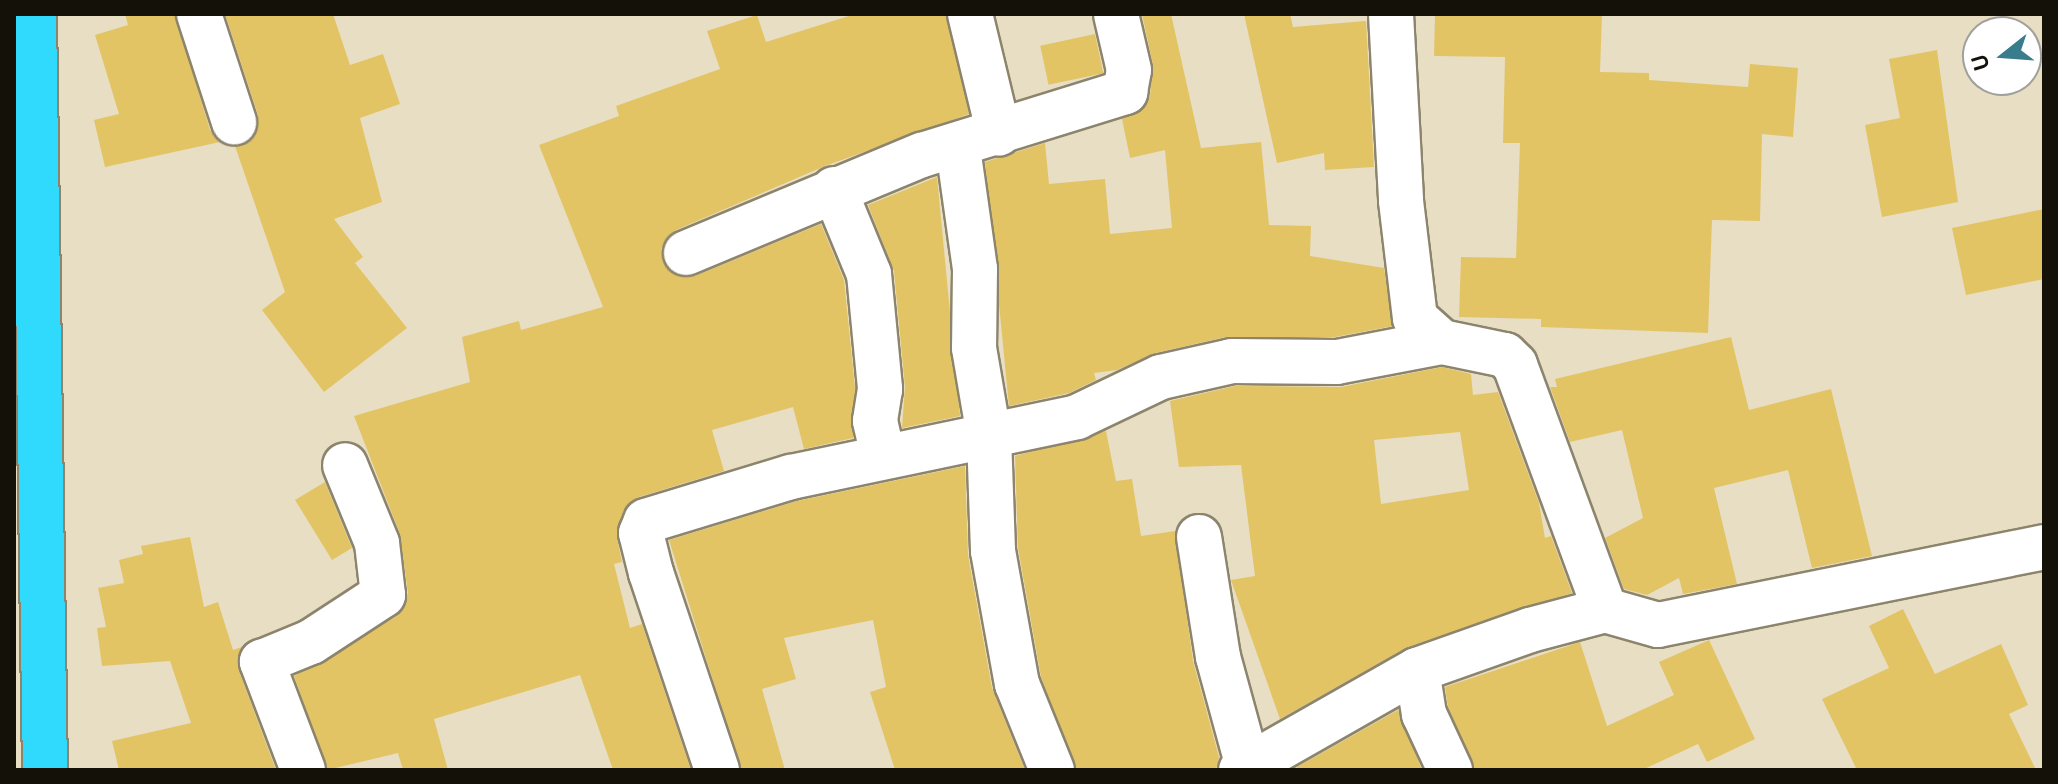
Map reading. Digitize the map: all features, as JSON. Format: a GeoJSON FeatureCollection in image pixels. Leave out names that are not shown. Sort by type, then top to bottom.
{"type":"FeatureCollection","features":[{"type":"Feature","properties":{"kind":"highway"},"geometry":{"type":"LineString","coordinates":[[34,14],[45,770]]}},
{"type":"Feature","properties":{"kind":"street"},"geometry":{"type":"LineString","coordinates":[[199,14],[234,122]]}},
{"type":"Feature","properties":{"kind":"street"},"geometry":{"type":"LineString","coordinates":[[970,14],[999,134]]}},
{"type":"Feature","properties":{"kind":"street"},"geometry":{"type":"LineString","coordinates":[[686,253],[834,189],[1125,92],[1129,70],[1116,14]]}},
{"type":"Feature","properties":{"kind":"street"},"geometry":{"type":"LineString","coordinates":[[1391,14],[1413,307],[1415,318],[1442,342]]}},
{"type":"Feature","properties":{"kind":"street"},"geometry":{"type":"LineString","coordinates":[[958,148],[975,269],[974,348],[989,436],[993,551],[1017,684],[1052,770]]}},
{"type":"Feature","properties":{"kind":"street"},"geometry":{"type":"LineString","coordinates":[[834,189],[869,274],[880,389],[875,421],[883,456]]}},
{"type":"Feature","properties":{"kind":"street"},"geometry":{"type":"LineString","coordinates":[[717,770],[651,573],[642,526],[712,498],[883,456],[1077,417],[1161,377],[1232,361],[1337,362],[1442,342],[1505,355],[1515,365],[1605,610]]}},
{"type":"Feature","properties":{"kind":"street"},"geometry":{"type":"LineString","coordinates":[[303,770],[262,662],[311,642],[383,595],[377,543],[345,465]]}},
{"type":"Feature","properties":{"kind":"street"},"geometry":{"type":"LineString","coordinates":[[1199,537],[1218,657],[1244,769],[1327,716],[1417,670],[1605,610],[1658,625],[2044,547]]}},
{"type":"Feature","properties":{"kind":"street"},"geometry":{"type":"LineString","coordinates":[[1417,670],[1424,714],[1450,770]]}},
{"type":"Feature","properties":{"kind":"building"},"geometry":{"type":"Polygon","coordinates":[[[125,14],[175,14],[210,130],[220,142],[105,167],[94,120],[119,114],[95,35],[128,25],[125,14]]]}},
{"type":"Feature","properties":{"kind":"building"},"geometry":{"type":"Polygon","coordinates":[[[225,14],[333,14],[350,65],[383,54],[400,104],[360,118],[382,202],[334,219],[363,257],[355,263],[407,328],[324,392],[262,310],[285,292],[235,146],[253,138],[258,115],[225,14]]]}},
{"type":"Feature","properties":{"kind":"building"},"geometry":{"type":"Polygon","coordinates":[[[855,14],[946,14],[969,114],[825,166],[676,230],[661,249],[670,272],[695,276],[821,224],[844,280],[855,388],[853,438],[804,449],[793,407],[712,430],[724,471],[639,497],[623,511],[617,538],[622,562],[614,564],[630,628],[642,624],[691,770],[613,770],[580,675],[434,719],[448,770],[403,770],[398,753],[327,770],[294,676],[397,616],[408,593],[400,534],[354,416],[470,382],[462,337],[519,321],[521,330],[603,307],[539,145],[619,116],[616,106],[720,69],[707,31],[757,15],[766,42],[855,14]]]}},
{"type":"Feature","properties":{"kind":"building"},"geometry":{"type":"Polygon","coordinates":[[[1142,14],[1171,14],[1201,148],[1261,142],[1269,225],[1311,226],[1310,256],[1384,268],[1393,326],[1335,337],[1226,337],[1155,353],[1117,370],[1094,373],[1096,380],[1069,393],[1009,406],[985,162],[1045,143],[1049,184],[1105,179],[1110,234],[1172,228],[1165,150],[1130,158],[1122,119],[1143,109],[1150,96],[1153,65],[1142,14]]]}},
{"type":"Feature","properties":{"kind":"building"},"geometry":{"type":"Polygon","coordinates":[[[1244,14],[1290,14],[1293,27],[1366,21],[1374,167],[1325,170],[1324,153],[1277,163],[1244,14]]]}},
{"type":"Feature","properties":{"kind":"building"},"geometry":{"type":"Polygon","coordinates":[[[1435,14],[1602,14],[1600,72],[1649,73],[1649,80],[1748,87],[1750,64],[1798,68],[1793,137],[1762,134],[1760,221],[1712,220],[1708,333],[1541,327],[1541,319],[1459,317],[1461,257],[1516,258],[1520,143],[1503,143],[1505,57],[1434,56],[1435,14]]]}},
{"type":"Feature","properties":{"kind":"building"},"geometry":{"type":"Polygon","coordinates":[[[1095,34],[1103,73],[1049,85],[1040,46],[1095,34]]]}},
{"type":"Feature","properties":{"kind":"building"},"geometry":{"type":"Polygon","coordinates":[[[1937,50],[1958,202],[1882,217],[1865,125],[1900,118],[1889,59],[1937,50]]]}},
{"type":"Feature","properties":{"kind":"building"},"geometry":{"type":"Polygon","coordinates":[[[937,177],[960,416],[902,428],[905,387],[894,271],[868,205],[937,177]]]}},
{"type":"Feature","properties":{"kind":"building"},"geometry":{"type":"Polygon","coordinates":[[[2044,209],[2044,279],[1966,295],[1952,228],[2044,209]]]}},
{"type":"Feature","properties":{"kind":"building"},"geometry":{"type":"Polygon","coordinates":[[[1731,337],[1749,410],[1831,389],[1872,556],[1812,568],[1788,470],[1714,488],[1737,584],[1683,594],[1679,578],[1647,595],[1624,589],[1605,538],[1643,518],[1622,430],[1570,442],[1550,387],[1557,387],[1555,379],[1731,337]]]}},
{"type":"Feature","properties":{"kind":"building"},"geometry":{"type":"Polygon","coordinates":[[[1442,367],[1471,374],[1473,395],[1498,392],[1539,503],[1545,538],[1551,536],[1572,593],[1408,647],[1280,719],[1231,580],[1255,576],[1241,465],[1179,467],[1170,401],[1235,386],[1341,387],[1442,367]],[[1460,432],[1374,440],[1381,504],[1469,490],[1460,432]]]}},
{"type":"Feature","properties":{"kind":"building"},"geometry":{"type":"Polygon","coordinates":[[[1106,431],[1116,481],[1132,479],[1141,536],[1175,531],[1193,661],[1219,757],[1216,770],[1076,770],[1041,677],[1018,548],[1015,456],[1106,431]]]}},
{"type":"Feature","properties":{"kind":"building"},"geometry":{"type":"Polygon","coordinates":[[[965,466],[968,555],[992,688],[1025,770],[895,770],[870,692],[886,687],[873,620],[784,638],[796,679],[762,689],[785,770],[741,770],[669,540],[797,501],[965,466]]]}},
{"type":"Feature","properties":{"kind":"building"},"geometry":{"type":"Polygon","coordinates":[[[325,482],[352,548],[332,560],[295,500],[325,482]]]}},
{"type":"Feature","properties":{"kind":"building"},"geometry":{"type":"Polygon","coordinates":[[[190,537],[204,607],[218,602],[233,650],[242,647],[239,671],[276,770],[119,770],[112,741],[191,723],[170,661],[102,666],[97,628],[106,627],[98,588],[124,583],[119,560],[143,554],[141,546],[190,537]]]}},
{"type":"Feature","properties":{"kind":"building"},"geometry":{"type":"Polygon","coordinates":[[[1903,609],[1935,674],[2001,644],[2028,705],[2009,714],[2036,770],[1857,770],[1822,699],[1889,668],[1869,626],[1903,609]]]}},
{"type":"Feature","properties":{"kind":"building"},"geometry":{"type":"Polygon","coordinates":[[[1709,640],[1755,739],[1707,762],[1698,744],[1642,770],[1475,770],[1448,707],[1445,687],[1580,642],[1607,726],[1674,695],[1659,662],[1709,640]]]}},
{"type":"Feature","properties":{"kind":"building"},"geometry":{"type":"Polygon","coordinates":[[[1398,710],[1422,770],[1298,770],[1297,767],[1398,710]]]}}]}
